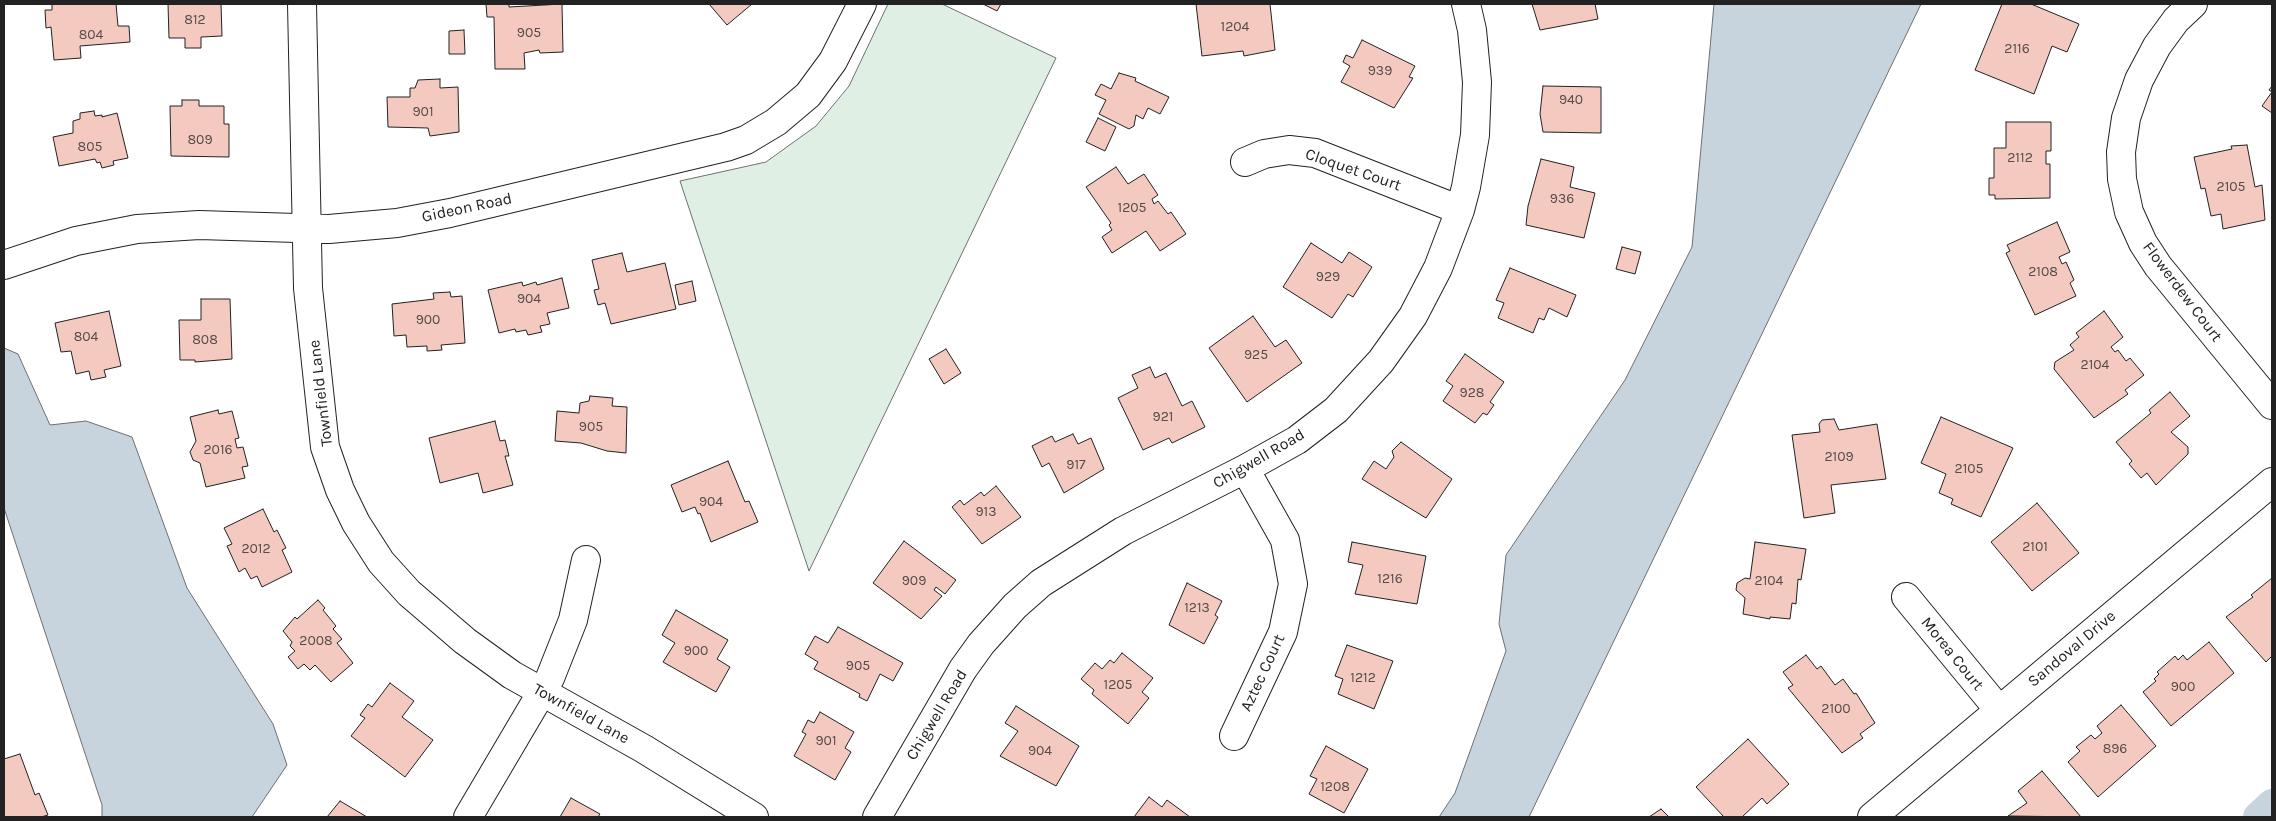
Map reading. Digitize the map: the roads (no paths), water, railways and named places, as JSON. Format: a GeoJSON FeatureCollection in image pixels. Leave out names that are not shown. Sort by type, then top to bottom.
{"type":"FeatureCollection","features":[{"type":"Feature","properties":{"kind":"street","name":"Townfield Lane"},"geometry":{"type":"LineString","coordinates":[[302,4],[308,288],[325,446],[340,490],[356,523],[381,562],[409,593],[465,641],[512,675],[644,749],[754,817]]}},
{"type":"Feature","properties":{"kind":"street","name":"Gideon Road"},"geometry":{"type":"LineString","coordinates":[[4,265],[76,241],[137,229],[199,225],[307,229],[396,223],[450,214],[726,147],[746,140],[776,122],[808,95],[833,61],[862,4]]}},
{"type":"Feature","properties":{"kind":"street","name":"Chigwell Road"},"geometry":{"type":"LineString","coordinates":[[877,817],[963,669],[981,644],[1014,606],[1041,582],[1123,531],[1245,470],[1297,440],[1328,416],[1381,361],[1413,316],[1438,268],[1460,210],[1475,135],[1477,91],[1472,30],[1466,4]]}},
{"type":"Feature","properties":{"kind":"street","name":"Flowerdew Court"},"geometry":{"type":"LineString","coordinates":[[2193,4],[2176,20],[2157,46],[2138,80],[2126,118],[2121,152],[2122,180],[2129,212],[2143,243],[2272,406]]}},
{"type":"Feature","properties":{"kind":"street","name":"Cloquet Court"},"geometry":{"type":"LineString","coordinates":[[1245,162],[1264,154],[1289,150],[1314,153],[1460,210]]}},
{"type":"Feature","properties":{"kind":"street","name":"Aztec Court"},"geometry":{"type":"LineString","coordinates":[[1234,736],[1283,632],[1292,584],[1285,540],[1245,470]]}},
{"type":"Feature","properties":{"kind":"street","name":"Sandoval Drive"},"geometry":{"type":"LineString","coordinates":[[1872,817],[2272,482]]}},
{"type":"Feature","properties":{"kind":"street"},"geometry":{"type":"LineString","coordinates":[[468,817],[543,693],[573,620],[586,560]]}},
{"type":"Feature","properties":{"kind":"street","name":"Morea Court"},"geometry":{"type":"LineString","coordinates":[[1906,597],[1999,710]]}},
{"type":"Feature","properties":{"kind":"waterway"},"geometry":{"type":"LineString","coordinates":[[2258,817],[2272,804]]}}]}
